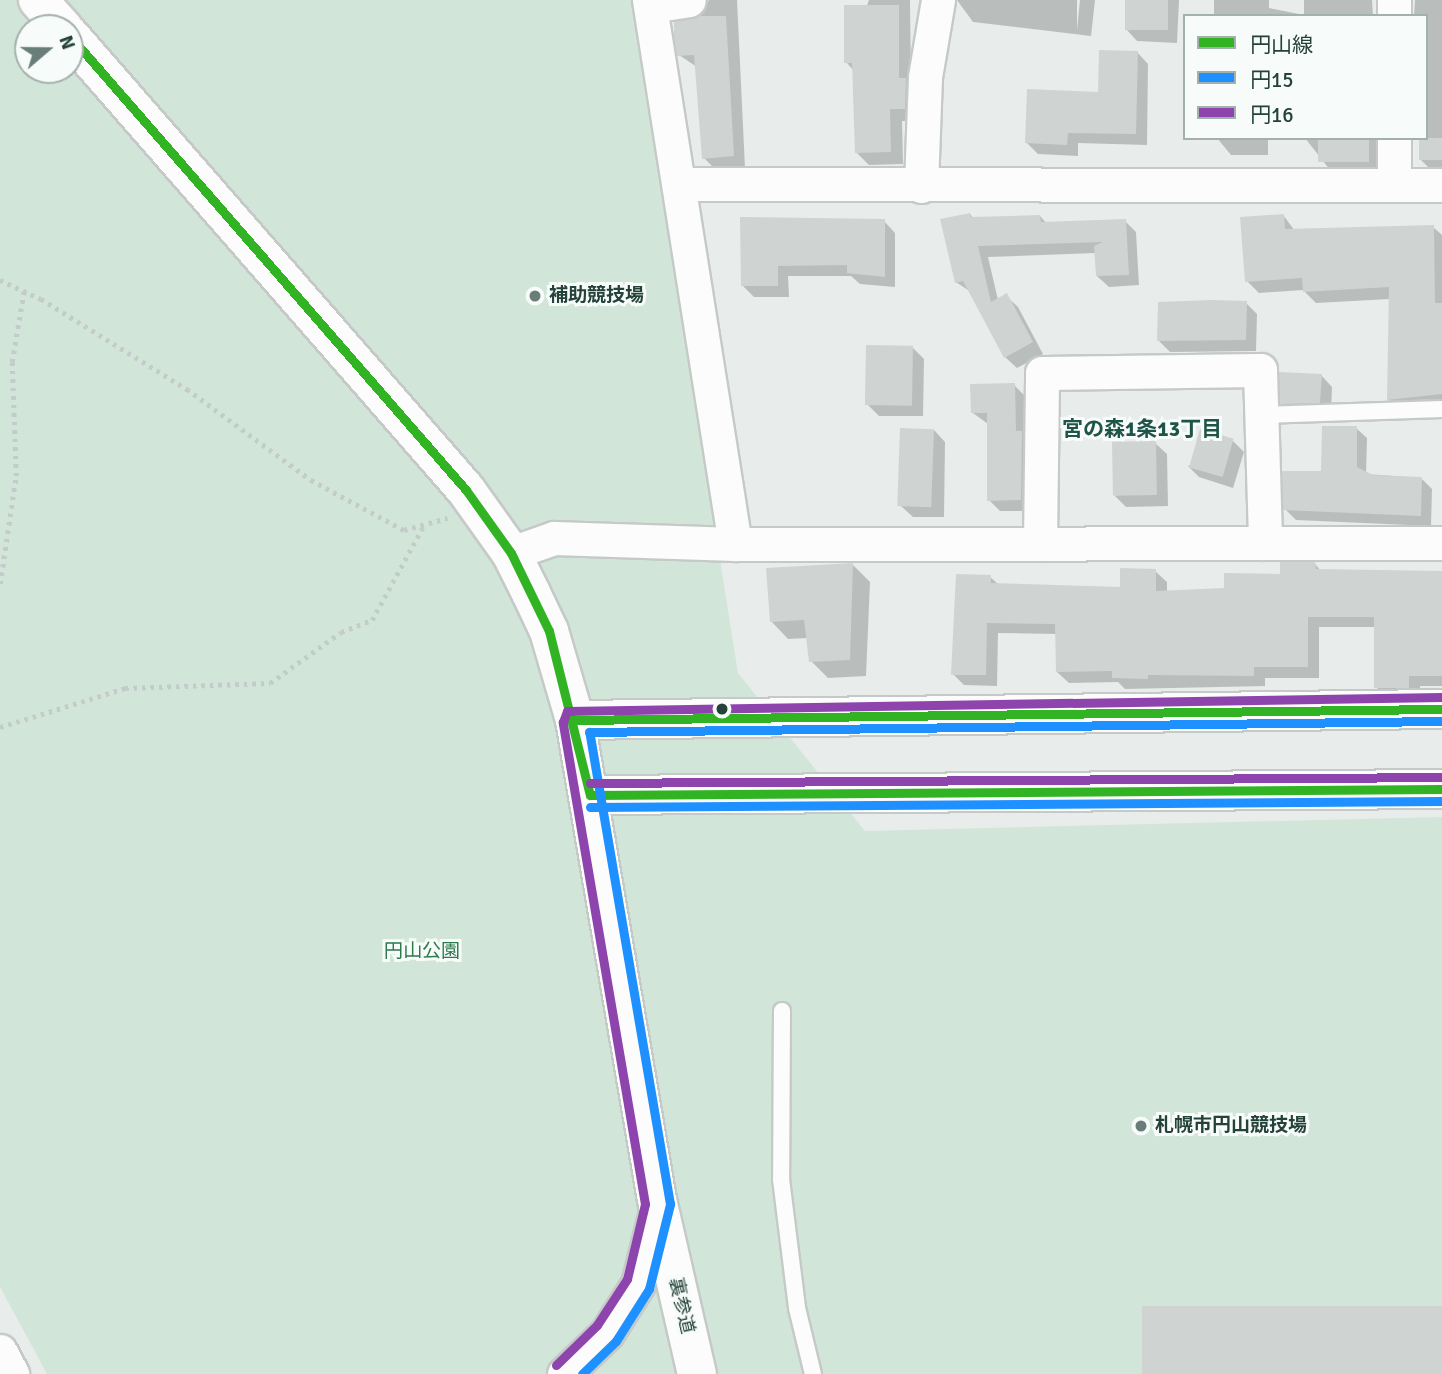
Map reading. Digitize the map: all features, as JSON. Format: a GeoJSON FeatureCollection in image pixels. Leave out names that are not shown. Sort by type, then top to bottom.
{"type":"FeatureCollection","features":[{"type":"Feature","properties":{"kind":"street"},"geometry":{"type":"LineString","coordinates":[[38,0],[50,14]]}},
{"type":"Feature","properties":{"kind":"street"},"geometry":{"type":"LineString","coordinates":[[921,186],[925,77],[938,0]]}},
{"type":"Feature","properties":{"kind":"street"},"geometry":{"type":"LineString","coordinates":[[667,1],[679,184],[735,544]]}},
{"type":"Feature","properties":{"kind":"street","name":"裏参道"},"geometry":{"type":"LineString","coordinates":[[84,52],[480,510],[511,553],[549,631],[575,720],[590,795],[658,1204],[697,1374]]}},
{"type":"Feature","properties":{"kind":"street"},"geometry":{"type":"LineString","coordinates":[[1394,140],[1394,185]]}},
{"type":"Feature","properties":{"kind":"street"},"geometry":{"type":"LineString","coordinates":[[679,184],[1442,185]]}},
{"type":"Feature","properties":{"kind":"street"},"geometry":{"type":"LineString","coordinates":[[1040,544],[1042,373],[1261,370],[1265,543]]}},
{"type":"Feature","properties":{"kind":"street"},"geometry":{"type":"LineString","coordinates":[[511,553],[554,538],[735,544],[1442,543]]}},
{"type":"Feature","properties":{"kind":"street"},"geometry":{"type":"LineString","coordinates":[[575,720],[1442,709]]}},
{"type":"Feature","properties":{"kind":"street"},"geometry":{"type":"LineString","coordinates":[[590,795],[1442,789]]}},
{"type":"Feature","properties":{"kind":"street"},"geometry":{"type":"LineString","coordinates":[[564,1374],[607,1333],[638,1284],[658,1204]]}},
{"type":"Feature","properties":{"kind":"street"},"geometry":{"type":"LineString","coordinates":[[0,1351],[12,1374]]}},
{"type":"Feature","properties":{"kind":"lane"},"geometry":{"type":"LineString","coordinates":[[1262,415],[1442,409]]}},
{"type":"Feature","properties":{"kind":"lane"},"geometry":{"type":"LineString","coordinates":[[782,1011],[780,1179],[797,1308],[813,1374]]}},
{"type":"Feature","properties":{"kind":"path"},"geometry":{"type":"LineString","coordinates":[[0,280],[24,291],[187,389],[311,480],[404,530],[480,510]]}},
{"type":"Feature","properties":{"kind":"path"},"geometry":{"type":"LineString","coordinates":[[0,584],[16,477],[12,362],[24,291]]}},
{"type":"Feature","properties":{"kind":"path"},"geometry":{"type":"LineString","coordinates":[[0,727],[125,688],[270,684],[341,632],[372,620],[425,524]]}},
{"type":"Feature","properties":{"kind":"green space","name":"円山公園"},"geometry":{"type":"Polygon","coordinates":[[[0,0],[631,0],[738,673],[865,831],[1442,817],[1442,1374],[47,1374],[0,1287],[0,0]]]}},
{"type":"Feature","properties":{"kind":"building"},"geometry":{"type":"Polygon","coordinates":[[[1125,0],[1168,0],[1168,30],[1125,30],[1125,0]]]}},
{"type":"Feature","properties":{"kind":"building"},"geometry":{"type":"Polygon","coordinates":[[[844,5],[899,5],[899,78],[906,78],[905,109],[890,109],[891,152],[855,153],[852,63],[844,63],[844,5]]]}},
{"type":"Feature","properties":{"kind":"building"},"geometry":{"type":"Polygon","coordinates":[[[699,16],[726,16],[734,156],[702,159],[694,55],[677,56],[674,37],[674,22],[699,16]]]}},
{"type":"Feature","properties":{"kind":"building"},"geometry":{"type":"Polygon","coordinates":[[[1099,50],[1138,51],[1136,134],[1068,133],[1067,145],[1025,143],[1027,89],[1098,92],[1099,50]]]}},
{"type":"Feature","properties":{"kind":"building"},"geometry":{"type":"Polygon","coordinates":[[[1442,138],[1442,160],[1419,160],[1419,140],[1442,138]]]}},
{"type":"Feature","properties":{"kind":"building"},"geometry":{"type":"Polygon","coordinates":[[[1318,140],[1369,140],[1369,162],[1318,162],[1318,140]]]}},
{"type":"Feature","properties":{"kind":"building"},"geometry":{"type":"Polygon","coordinates":[[[970,213],[971,217],[1040,215],[1041,222],[1126,219],[1129,275],[1096,276],[1094,246],[1103,242],[978,246],[991,302],[1007,293],[1033,342],[1004,358],[963,281],[955,283],[940,219],[970,213]]]}},
{"type":"Feature","properties":{"kind":"building"},"geometry":{"type":"Polygon","coordinates":[[[1284,214],[1285,229],[1434,225],[1435,303],[1442,303],[1442,394],[1387,400],[1389,287],[1303,292],[1302,278],[1245,282],[1240,217],[1284,214]]]}},
{"type":"Feature","properties":{"kind":"building"},"geometry":{"type":"Polygon","coordinates":[[[740,217],[885,219],[885,277],[847,273],[847,265],[778,266],[778,286],[741,286],[740,217]]]}},
{"type":"Feature","properties":{"kind":"building"},"geometry":{"type":"Polygon","coordinates":[[[1247,301],[1246,340],[1157,341],[1158,302],[1247,301]]]}},
{"type":"Feature","properties":{"kind":"building"},"geometry":{"type":"Polygon","coordinates":[[[866,345],[913,346],[912,406],[865,405],[866,345]]]}},
{"type":"Feature","properties":{"kind":"building"},"geometry":{"type":"Polygon","coordinates":[[[1279,372],[1322,374],[1320,403],[1280,404],[1279,372]]]}},
{"type":"Feature","properties":{"kind":"building"},"geometry":{"type":"Polygon","coordinates":[[[1015,383],[1016,431],[1022,431],[1021,500],[987,501],[987,413],[971,413],[970,384],[1015,383]]]}},
{"type":"Feature","properties":{"kind":"building"},"geometry":{"type":"Polygon","coordinates":[[[1322,426],[1357,426],[1357,467],[1373,475],[1422,477],[1421,516],[1283,510],[1282,471],[1321,471],[1322,426]]]}},
{"type":"Feature","properties":{"kind":"building"},"geometry":{"type":"Polygon","coordinates":[[[900,428],[934,429],[931,507],[897,506],[900,428]]]}},
{"type":"Feature","properties":{"kind":"building"},"geometry":{"type":"Polygon","coordinates":[[[1200,429],[1234,439],[1223,477],[1189,467],[1200,429]]]}},
{"type":"Feature","properties":{"kind":"building"},"geometry":{"type":"Polygon","coordinates":[[[1156,441],[1157,495],[1113,496],[1112,442],[1156,441]]]}},
{"type":"Feature","properties":{"kind":"building"},"geometry":{"type":"Polygon","coordinates":[[[1280,562],[1315,562],[1316,569],[1442,571],[1442,676],[1409,676],[1409,688],[1374,688],[1374,617],[1308,617],[1308,667],[1254,667],[1254,676],[1148,675],[1148,679],[1112,678],[1112,671],[1056,672],[1055,624],[987,623],[986,675],[951,675],[956,574],[991,575],[991,583],[1120,587],[1120,568],[1156,569],[1156,591],[1224,588],[1224,573],[1280,574],[1280,562]]]}},
{"type":"Feature","properties":{"kind":"building"},"geometry":{"type":"Polygon","coordinates":[[[853,563],[850,660],[809,662],[804,620],[770,622],[766,568],[853,563]]]}},
{"type":"Feature","properties":{"kind":"building"},"geometry":{"type":"Polygon","coordinates":[[[1142,1306],[1442,1306],[1442,1374],[1142,1374],[1142,1306]]]}},
{"type":"Feature","properties":{"kind":"transit line","name":"円山線"},"geometry":{"type":"LineString","coordinates":[[84,52],[466,490],[511,553],[549,631],[590,795],[1442,789]]}},
{"type":"Feature","properties":{"kind":"transit line","name":"円16"},"geometry":{"type":"LineString","coordinates":[[556,1365],[597,1325],[627,1279],[645,1204],[563,722],[567,711],[1442,697]]}},
{"type":"Feature","properties":{"kind":"transit line","name":"円山線"},"geometry":{"type":"LineString","coordinates":[[575,720],[1442,709]]}},
{"type":"Feature","properties":{"kind":"transit line","name":"円15"},"geometry":{"type":"LineString","coordinates":[[582,1374],[616,1341],[649,1289],[670,1204],[589,732],[1442,721]]}},
{"type":"Feature","properties":{"kind":"transit line","name":"円16"},"geometry":{"type":"LineString","coordinates":[[590,783],[1442,777]]}},
{"type":"Feature","properties":{"kind":"transit line","name":"円15"},"geometry":{"type":"LineString","coordinates":[[590,807],[1442,801]]}},
{"type":"Feature","properties":{"kind":"place","name":"補助競技場"},"geometry":{"type":"Point","coordinates":[535,296]}},
{"type":"Feature","properties":{"kind":"place","name":"札幌市円山競技場"},"geometry":{"type":"Point","coordinates":[1141,1126]}},
{"type":"Feature","properties":{"kind":"district","name":"宮の森1条13丁目"},"geometry":{"type":"Point","coordinates":[1142,429]}}]}
